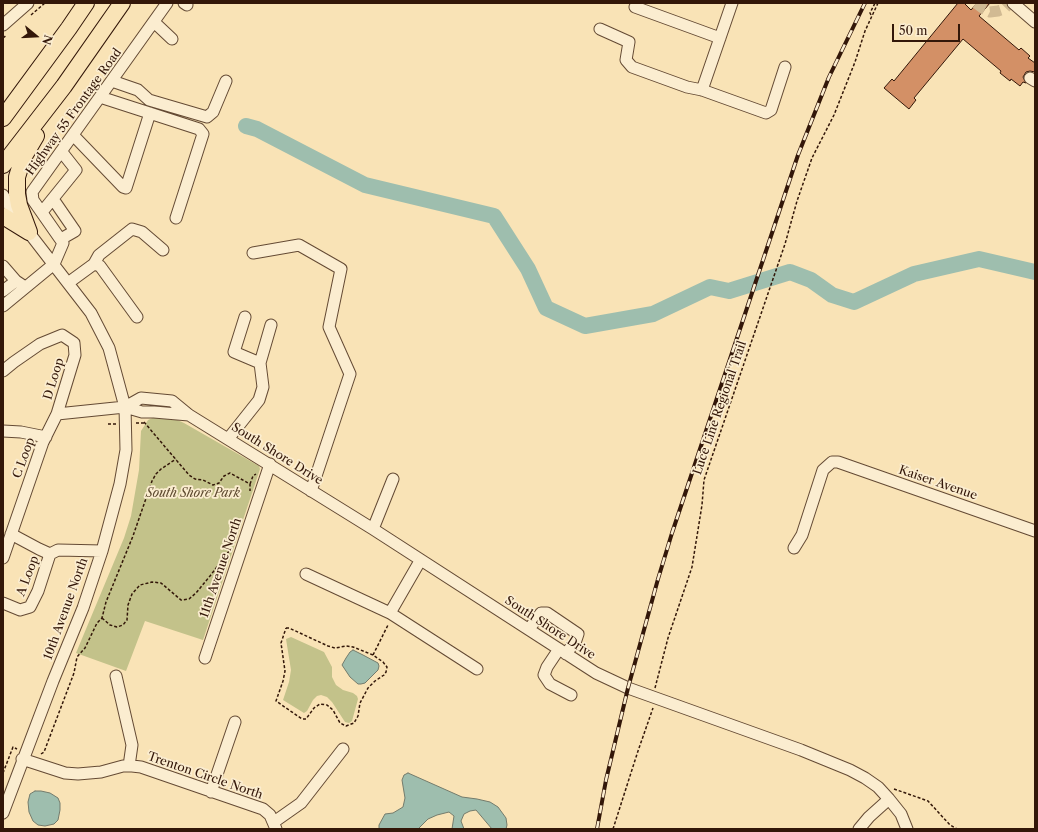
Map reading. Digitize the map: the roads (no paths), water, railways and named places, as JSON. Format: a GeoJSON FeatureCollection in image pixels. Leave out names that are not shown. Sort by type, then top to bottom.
{"type":"FeatureCollection","features":[{"type":"Feature","properties":{"kind":"highway"},"geometry":{"type":"LineString","coordinates":[[3,118],[86,3]]}},
{"type":"Feature","properties":{"kind":"highway"},"geometry":{"type":"LineString","coordinates":[[3,165],[70,77],[122,3]]}},
{"type":"Feature","properties":{"kind":"highway"},"geometry":{"type":"LineString","coordinates":[[29,232],[17,194],[17,177],[23,158],[70,77]]}},
{"type":"Feature","properties":{"kind":"highway"},"geometry":{"type":"LineString","coordinates":[[3,216],[29,232]]}},
{"type":"Feature","properties":{"kind":"street"},"geometry":{"type":"LineString","coordinates":[[3,25],[28,3]]}},
{"type":"Feature","properties":{"kind":"street","name":"Highway 55 Frontage Road"},"geometry":{"type":"LineString","coordinates":[[61,239],[33,200],[32,192],[167,3]]}},
{"type":"Feature","properties":{"kind":"street"},"geometry":{"type":"LineString","coordinates":[[702,90],[732,3]]}},
{"type":"Feature","properties":{"kind":"street"},"geometry":{"type":"LineString","coordinates":[[1013,3],[1035,21]]}},
{"type":"Feature","properties":{"kind":"street"},"geometry":{"type":"LineString","coordinates":[[635,7],[720,38]]}},
{"type":"Feature","properties":{"kind":"street"},"geometry":{"type":"LineString","coordinates":[[154,22],[172,39]]}},
{"type":"Feature","properties":{"kind":"street"},"geometry":{"type":"LineString","coordinates":[[600,29],[629,42],[626,60],[632,67],[766,113],[771,110],[785,67]]}},
{"type":"Feature","properties":{"kind":"street"},"geometry":{"type":"LineString","coordinates":[[112,81],[138,90],[149,100],[207,117],[213,112],[226,81]]}},
{"type":"Feature","properties":{"kind":"street"},"geometry":{"type":"LineString","coordinates":[[100,97],[200,129],[203,134],[176,218]]}},
{"type":"Feature","properties":{"kind":"street"},"geometry":{"type":"LineString","coordinates":[[73,135],[123,187],[126,188],[150,113]]}},
{"type":"Feature","properties":{"kind":"street"},"geometry":{"type":"LineString","coordinates":[[42,212],[76,170],[61,151]]}},
{"type":"Feature","properties":{"kind":"street"},"geometry":{"type":"LineString","coordinates":[[3,195],[13,212],[91,313],[109,348],[125,407]]}},
{"type":"Feature","properties":{"kind":"street"},"geometry":{"type":"LineString","coordinates":[[3,306],[54,264],[63,243],[61,239],[75,231],[53,200]]}},
{"type":"Feature","properties":{"kind":"street"},"geometry":{"type":"LineString","coordinates":[[68,283],[94,264],[98,255],[132,229],[142,232],[163,250]]}},
{"type":"Feature","properties":{"kind":"street"},"geometry":{"type":"LineString","coordinates":[[253,253],[299,245],[341,269],[329,327],[350,374],[311,491]]}},
{"type":"Feature","properties":{"kind":"street"},"geometry":{"type":"LineString","coordinates":[[94,264],[100,266],[137,317]]}},
{"type":"Feature","properties":{"kind":"street"},"geometry":{"type":"LineString","coordinates":[[4,269],[16,281],[25,287]]}},
{"type":"Feature","properties":{"kind":"street"},"geometry":{"type":"LineString","coordinates":[[3,291],[16,281]]}},
{"type":"Feature","properties":{"kind":"street"},"geometry":{"type":"LineString","coordinates":[[245,317],[234,352],[260,363]]}},
{"type":"Feature","properties":{"kind":"street"},"geometry":{"type":"LineString","coordinates":[[228,439],[259,400],[263,387],[260,363],[271,325]]}},
{"type":"Feature","properties":{"kind":"street","name":"D Loop"},"geometry":{"type":"LineString","coordinates":[[3,371],[40,344],[62,335],[74,343],[75,355],[58,414],[125,407]]}},
{"type":"Feature","properties":{"kind":"street","name":"South Shore Drive"},"geometry":{"type":"LineString","coordinates":[[125,407],[141,398],[172,401],[189,415],[270,464],[529,630],[609,679],[655,698],[801,750],[850,770],[865,778],[878,787],[889,798],[901,814],[907,829]]}},
{"type":"Feature","properties":{"kind":"street","name":"South Shore Drive"},"geometry":{"type":"LineString","coordinates":[[125,407],[142,412],[189,415]]}},
{"type":"Feature","properties":{"kind":"street","name":"10th Avenue North"},"geometry":{"type":"LineString","coordinates":[[3,813],[24,755],[83,608],[102,551],[120,484],[126,450],[125,407]]}},
{"type":"Feature","properties":{"kind":"street","name":"C Loop"},"geometry":{"type":"LineString","coordinates":[[3,558],[46,437],[58,414]]}},
{"type":"Feature","properties":{"kind":"street"},"geometry":{"type":"LineString","coordinates":[[3,431],[21,432],[46,437]]}},
{"type":"Feature","properties":{"kind":"street","name":"Kaiser Avenue"},"geometry":{"type":"LineString","coordinates":[[794,548],[802,535],[823,470],[832,462],[838,462],[1035,531]]}},
{"type":"Feature","properties":{"kind":"street","name":"11th Avenue North"},"geometry":{"type":"LineString","coordinates":[[205,658],[270,464]]}},
{"type":"Feature","properties":{"kind":"street"},"geometry":{"type":"LineString","coordinates":[[373,529],[394,478]]}},
{"type":"Feature","properties":{"kind":"street"},"geometry":{"type":"LineString","coordinates":[[11,534],[50,554]]}},
{"type":"Feature","properties":{"kind":"street","name":"A Loop"},"geometry":{"type":"LineString","coordinates":[[3,603],[20,610],[30,607],[38,591],[50,554],[58,550],[102,551]]}},
{"type":"Feature","properties":{"kind":"street"},"geometry":{"type":"LineString","coordinates":[[390,613],[420,560]]}},
{"type":"Feature","properties":{"kind":"street"},"geometry":{"type":"LineString","coordinates":[[306,574],[390,613],[476,669]]}},
{"type":"Feature","properties":{"kind":"street"},"geometry":{"type":"LineString","coordinates":[[529,630],[541,613],[547,613],[578,634],[576,640],[547,667],[544,675],[550,684],[571,695]]}},
{"type":"Feature","properties":{"kind":"street"},"geometry":{"type":"LineString","coordinates":[[116,676],[132,746],[129,766]]}},
{"type":"Feature","properties":{"kind":"street"},"geometry":{"type":"LineString","coordinates":[[211,792],[235,722]]}},
{"type":"Feature","properties":{"kind":"street"},"geometry":{"type":"LineString","coordinates":[[275,826],[302,803],[342,749]]}},
{"type":"Feature","properties":{"kind":"street","name":"Trenton Circle North"},"geometry":{"type":"LineString","coordinates":[[24,755],[65,773],[90,774],[129,766],[140,767],[263,809],[270,815],[275,826]]}},
{"type":"Feature","properties":{"kind":"street"},"geometry":{"type":"LineString","coordinates":[[859,829],[889,798]]}},
{"type":"Feature","properties":{"kind":"waterway"},"geometry":{"type":"LineString","coordinates":[[246,126],[257,129],[365,185],[494,216],[528,269],[546,308],[585,326],[653,314],[710,287],[729,291],[790,272],[811,280],[832,295],[854,302],[914,274],[979,259],[1035,272]]}},
{"type":"Feature","properties":{"kind":"tunnel"},"geometry":{"type":"LineString","coordinates":[[976,3],[990,12],[1004,9],[1010,3]]}},
{"type":"Feature","properties":{"kind":"railway"},"geometry":{"type":"LineString","coordinates":[[597,829],[606,780],[628,688],[672,533],[798,155],[829,77],[865,3]]}},
{"type":"Feature","properties":{"kind":"park label","name":"South Shore Park"},"geometry":{"type":"Point","coordinates":[193,494]}}]}
